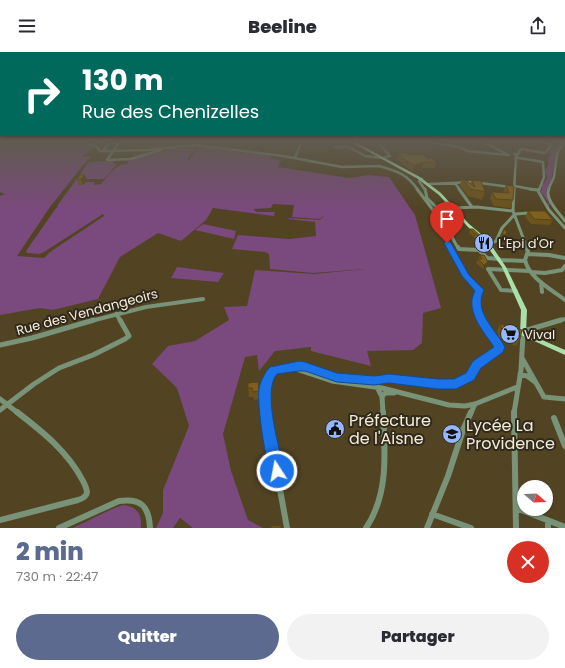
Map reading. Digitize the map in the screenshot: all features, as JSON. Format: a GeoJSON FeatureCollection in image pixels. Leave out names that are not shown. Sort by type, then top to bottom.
{"type":"FeatureCollection","features":[{"type":"Feature","properties":{"kind":"main road"},"geometry":{"type":"LineString","coordinates":[[393,164],[429,184],[468,225],[485,240],[506,269],[524,310],[523,332],[565,353]]}},
{"type":"Feature","properties":{"kind":"street"},"geometry":{"type":"LineString","coordinates":[[327,164],[342,167],[379,166],[392,168],[419,179],[425,189],[427,198],[443,214],[453,239],[459,249],[479,250],[487,258],[525,261]]}},
{"type":"Feature","properties":{"kind":"street"},"geometry":{"type":"LineString","coordinates":[[514,164],[515,187],[512,193],[514,212],[528,251],[525,261],[531,271],[541,282],[565,300]]}},
{"type":"Feature","properties":{"kind":"street"},"geometry":{"type":"LineString","coordinates":[[538,190],[544,177],[544,164]]}},
{"type":"Feature","properties":{"kind":"street"},"geometry":{"type":"LineString","coordinates":[[556,164],[554,177],[547,192],[548,197],[565,221]]}},
{"type":"Feature","properties":{"kind":"street"},"geometry":{"type":"LineString","coordinates":[[287,528],[264,402],[265,387],[274,370],[305,366],[337,377],[374,381],[389,379],[438,384],[456,384],[470,376],[477,364],[500,347],[480,319],[477,309],[478,294],[480,290],[469,280],[460,267],[447,243],[438,217],[410,179],[392,170],[379,166]]}},
{"type":"Feature","properties":{"kind":"street"},"geometry":{"type":"LineString","coordinates":[[419,179],[423,197]]}},
{"type":"Feature","properties":{"kind":"street"},"geometry":{"type":"LineString","coordinates":[[429,184],[473,182],[538,190]]}},
{"type":"Feature","properties":{"kind":"street"},"geometry":{"type":"LineString","coordinates":[[455,183],[472,207]]}},
{"type":"Feature","properties":{"kind":"street"},"geometry":{"type":"LineString","coordinates":[[538,190],[551,213],[565,228]]}},
{"type":"Feature","properties":{"kind":"street"},"geometry":{"type":"LineString","coordinates":[[453,208],[472,207],[534,213]]}},
{"type":"Feature","properties":{"kind":"street"},"geometry":{"type":"LineString","coordinates":[[489,245],[495,242],[502,228],[514,212]]}},
{"type":"Feature","properties":{"kind":"street"},"geometry":{"type":"LineString","coordinates":[[545,213],[551,213]]}},
{"type":"Feature","properties":{"kind":"street"},"geometry":{"type":"LineString","coordinates":[[526,254],[549,255],[565,258]]}},
{"type":"Feature","properties":{"kind":"street"},"geometry":{"type":"LineString","coordinates":[[516,291],[501,290],[488,269],[555,272],[562,270],[565,266]]}},
{"type":"Feature","properties":{"kind":"street"},"geometry":{"type":"LineString","coordinates":[[541,282],[542,292]]}},
{"type":"Feature","properties":{"kind":"street","name":"Rue des Vendangeoirs"},"geometry":{"type":"LineString","coordinates":[[0,345],[36,338],[116,314],[163,304],[202,299]]}},
{"type":"Feature","properties":{"kind":"street"},"geometry":{"type":"LineString","coordinates":[[0,410],[59,368],[93,355],[125,339],[128,336],[128,333],[116,314]]}},
{"type":"Feature","properties":{"kind":"street"},"geometry":{"type":"LineString","coordinates":[[516,528],[513,417],[520,374],[523,332],[565,319]]}},
{"type":"Feature","properties":{"kind":"street"},"geometry":{"type":"LineString","coordinates":[[521,358],[544,397],[565,399]]}},
{"type":"Feature","properties":{"kind":"street"},"geometry":{"type":"LineString","coordinates":[[292,368],[332,381],[377,387],[449,405],[465,406],[475,404],[517,387]]}},
{"type":"Feature","properties":{"kind":"street"},"geometry":{"type":"LineString","coordinates":[[520,374],[527,376],[537,383]]}},
{"type":"Feature","properties":{"kind":"street"},"geometry":{"type":"LineString","coordinates":[[366,528],[371,522],[384,480],[382,397],[377,387]]}},
{"type":"Feature","properties":{"kind":"street"},"geometry":{"type":"LineString","coordinates":[[382,397],[385,393],[401,394]]}},
{"type":"Feature","properties":{"kind":"street"},"geometry":{"type":"LineString","coordinates":[[0,399],[64,452],[78,472],[87,490],[87,494],[84,498],[0,520]]}},
{"type":"Feature","properties":{"kind":"street"},"geometry":{"type":"LineString","coordinates":[[426,528],[448,476],[462,433],[475,404]]}},
{"type":"Feature","properties":{"kind":"street"},"geometry":{"type":"LineString","coordinates":[[554,418],[565,446]]}},
{"type":"Feature","properties":{"kind":"street"},"geometry":{"type":"LineString","coordinates":[[59,528],[119,501],[134,500],[145,506],[150,519],[150,528]]}},
{"type":"Feature","properties":{"kind":"street"},"geometry":{"type":"LineString","coordinates":[[516,508],[548,524],[565,527]]}},
{"type":"Feature","properties":{"kind":"street"},"geometry":{"type":"LineString","coordinates":[[432,514],[471,528]]}},
{"type":"Feature","properties":{"kind":"shaded area"},"geometry":{"type":"Polygon","coordinates":[[[0,164],[84,164],[50,207],[17,256],[44,258],[50,252],[104,216],[103,214],[44,252],[39,254],[27,253],[26,251],[87,164],[117,164],[104,179],[82,179],[79,185],[83,185],[86,182],[95,182],[94,185],[101,184],[109,174],[123,164],[279,164],[278,167],[349,178],[369,175],[389,177],[415,215],[441,308],[423,313],[422,343],[413,350],[367,351],[371,366],[311,351],[311,347],[275,351],[259,371],[257,355],[245,357],[223,434],[231,471],[248,520],[263,528],[193,528],[180,518],[173,528],[156,528],[163,513],[163,490],[189,426],[177,388],[152,364],[168,346],[195,341],[229,320],[224,307],[247,306],[255,270],[314,274],[366,269],[313,273],[270,269],[269,254],[265,252],[232,249],[238,235],[289,239],[316,236],[315,222],[288,219],[320,220],[324,216],[320,219],[292,217],[294,205],[273,204],[271,208],[253,209],[257,212],[275,212],[274,216],[213,208],[206,220],[181,241],[158,233],[120,257],[98,299],[53,310],[40,308],[0,315],[0,196],[5,194],[0,192],[0,164]]]}},
{"type":"Feature","properties":{"kind":"shaded area"},"geometry":{"type":"Polygon","coordinates":[[[548,164],[554,164],[551,182],[546,190],[547,196],[552,204],[549,204],[549,208],[547,204],[549,203],[540,191],[542,190],[542,185],[547,178],[545,171],[548,164]]]}},
{"type":"Feature","properties":{"kind":"shaded area"},"geometry":{"type":"Polygon","coordinates":[[[203,224],[236,231],[234,239],[195,230],[203,224]]]}},
{"type":"Feature","properties":{"kind":"shaded area"},"geometry":{"type":"Polygon","coordinates":[[[177,267],[224,273],[218,282],[171,278],[177,267]]]}},
{"type":"Feature","properties":{"kind":"shaded area"},"geometry":{"type":"Polygon","coordinates":[[[123,505],[132,507],[138,512],[141,518],[141,528],[73,528],[112,509],[123,505]]]}},
{"type":"Feature","properties":{"kind":"building"},"geometry":{"type":"Polygon","coordinates":[[[80,175],[85,175],[81,179],[77,180],[80,175]]]}},
{"type":"Feature","properties":{"kind":"building"},"geometry":{"type":"Polygon","coordinates":[[[462,178],[475,187],[472,180],[481,181],[485,192],[470,189],[462,178]]]}},
{"type":"Feature","properties":{"kind":"building"},"geometry":{"type":"Polygon","coordinates":[[[506,185],[514,186],[513,200],[496,199],[492,192],[509,193],[506,185]]]}},
{"type":"Feature","properties":{"kind":"building"},"geometry":{"type":"Polygon","coordinates":[[[528,211],[545,211],[553,220],[534,219],[528,211]]]}},
{"type":"Feature","properties":{"kind":"building"},"geometry":{"type":"Polygon","coordinates":[[[470,229],[473,229],[482,237],[479,237],[470,229]]]}},
{"type":"Feature","properties":{"kind":"building"},"geometry":{"type":"Polygon","coordinates":[[[504,230],[507,231],[506,235],[502,234],[504,230]]]}},
{"type":"Feature","properties":{"kind":"building"},"geometry":{"type":"Polygon","coordinates":[[[480,255],[484,255],[488,262],[484,265],[478,259],[482,259],[480,255]]]}},
{"type":"Feature","properties":{"kind":"building"},"geometry":{"type":"Polygon","coordinates":[[[500,324],[507,326],[507,328],[514,331],[514,328],[522,330],[520,339],[511,336],[511,333],[503,332],[500,324]]]}},
{"type":"Feature","properties":{"kind":"building"},"geometry":{"type":"Polygon","coordinates":[[[258,382],[259,391],[253,392],[252,388],[248,388],[248,383],[258,382]]]}},
{"type":"Feature","properties":{"kind":"building"},"geometry":{"type":"Polygon","coordinates":[[[271,526],[281,526],[281,528],[271,528],[271,526]]]}},
{"type":"Feature","properties":{"kind":"place","name":"L'Epi d'Or"},"geometry":{"type":"Point","coordinates":[484,243]}},
{"type":"Feature","properties":{"kind":"place","name":"Vival"},"geometry":{"type":"Point","coordinates":[510,334]}},
{"type":"Feature","properties":{"kind":"place","name":"Préfecture de l'Aisne"},"geometry":{"type":"Point","coordinates":[335,429]}},
{"type":"Feature","properties":{"kind":"place","name":"Lycée La Providence"},"geometry":{"type":"Point","coordinates":[452,434]}},
{"type":"Feature","properties":{"kind":"route"},"geometry":{"type":"LineString","coordinates":[[277,471],[264,402],[265,387],[274,370],[305,366],[337,377],[374,381],[389,379],[438,384],[456,384],[470,376],[477,364],[499,349],[500,347],[480,319],[477,309],[478,294],[480,290],[472,284],[466,276],[447,243]]}}]}
